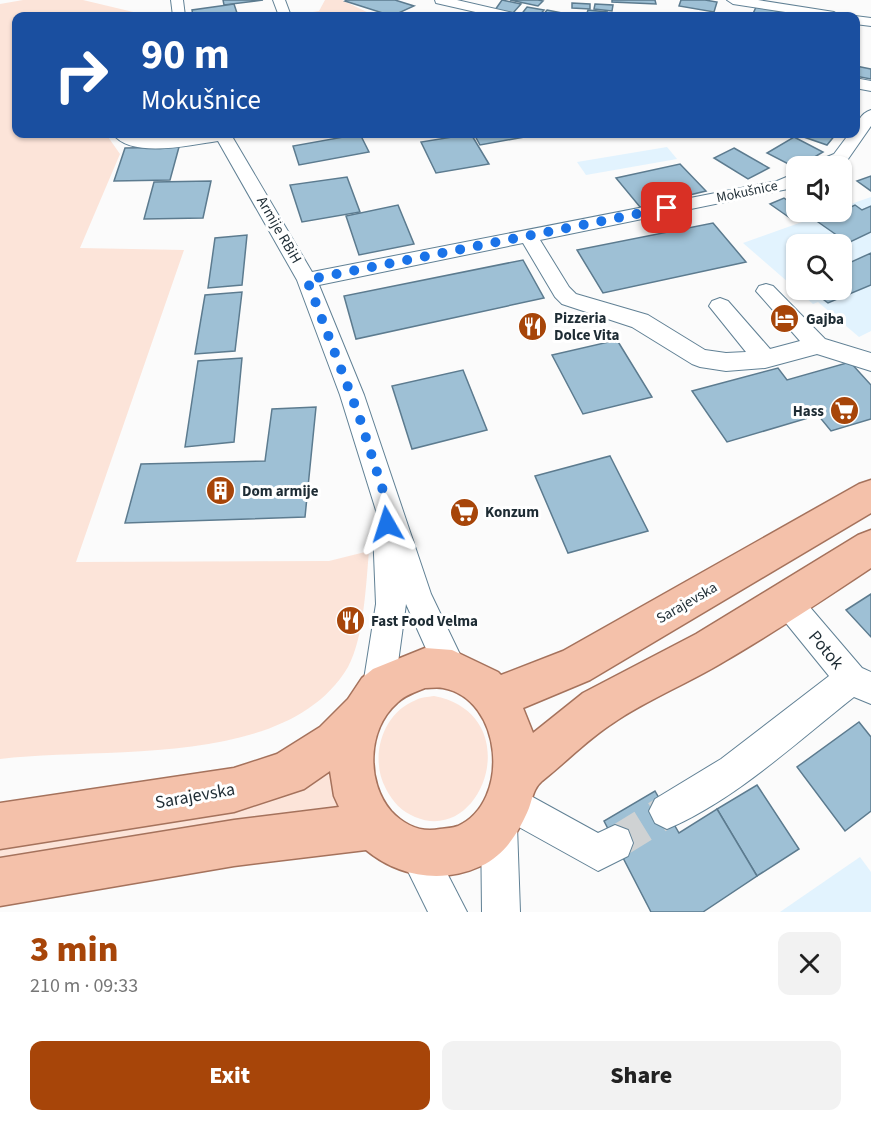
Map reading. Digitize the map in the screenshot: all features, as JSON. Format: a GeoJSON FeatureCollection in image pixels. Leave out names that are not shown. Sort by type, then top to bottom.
{"type":"FeatureCollection","features":[{"type":"Feature","properties":{"kind":"main road","name":"Sarajevska"},"geometry":{"type":"LineString","coordinates":[[496,698],[576,666],[871,495]]}},
{"type":"Feature","properties":{"kind":"main road"},"geometry":{"type":"LineString","coordinates":[[508,799],[516,746],[512,728],[496,698],[475,679],[451,669],[425,668],[400,676],[372,701],[357,729],[352,753],[353,779],[360,804],[374,826],[393,843],[417,854],[447,854],[476,843],[508,799],[598,708],[710,648],[787,602],[871,547]]}},
{"type":"Feature","properties":{"kind":"main road","name":"Sarajevska"},"geometry":{"type":"LineString","coordinates":[[0,826],[141,806],[243,788],[288,773],[335,742],[372,701]]}},
{"type":"Feature","properties":{"kind":"main road"},"geometry":{"type":"LineString","coordinates":[[0,882],[234,843],[374,826]]}},
{"type":"Feature","properties":{"kind":"street"},"geometry":{"type":"LineString","coordinates":[[441,0],[488,5]]}},
{"type":"Feature","properties":{"kind":"street"},"geometry":{"type":"LineString","coordinates":[[733,0],[809,12]]}},
{"type":"Feature","properties":{"kind":"street"},"geometry":{"type":"LineString","coordinates":[[860,131],[871,116]]}},
{"type":"Feature","properties":{"kind":"street"},"geometry":{"type":"LineString","coordinates":[[126,138],[151,143],[201,138]]}},
{"type":"Feature","properties":{"kind":"street","name":"Armije RBiH"},"geometry":{"type":"LineString","coordinates":[[226,138],[307,280],[352,395],[418,598],[451,669]]}},
{"type":"Feature","properties":{"kind":"street"},"geometry":{"type":"LineString","coordinates":[[841,156],[855,138]]}},
{"type":"Feature","properties":{"kind":"street","name":"Mokušnice"},"geometry":{"type":"LineString","coordinates":[[307,280],[786,183]]}},
{"type":"Feature","properties":{"kind":"street"},"geometry":{"type":"LineString","coordinates":[[528,236],[562,292],[569,299],[640,321],[700,358],[726,362],[765,359],[817,345]]}},
{"type":"Feature","properties":{"kind":"street"},"geometry":{"type":"LineString","coordinates":[[765,291],[817,345],[871,362]]}},
{"type":"Feature","properties":{"kind":"street"},"geometry":{"type":"LineString","coordinates":[[720,306],[765,359]]}},
{"type":"Feature","properties":{"kind":"street","name":"Armije RBiH"},"geometry":{"type":"LineString","coordinates":[[372,701],[391,604],[386,500]]}},
{"type":"Feature","properties":{"kind":"street","name":"Potok"},"geometry":{"type":"LineString","coordinates":[[787,602],[861,684]]}},
{"type":"Feature","properties":{"kind":"street"},"geometry":{"type":"LineString","coordinates":[[667,811],[733,771],[861,684]]}},
{"type":"Feature","properties":{"kind":"street"},"geometry":{"type":"LineString","coordinates":[[501,912],[508,799],[598,853],[615,843]]}},
{"type":"Feature","properties":{"kind":"street"},"geometry":{"type":"LineString","coordinates":[[417,854],[448,912]]}},
{"type":"Feature","properties":{"kind":"shaded area"},"geometry":{"type":"Polygon","coordinates":[[[23,0],[83,0],[133,12],[12,12],[12,138],[109,138],[120,154],[80,248],[184,250],[76,562],[329,561],[369,551],[361,626],[348,667],[320,700],[282,723],[238,738],[190,747],[0,759],[0,4],[23,0]]]}},
{"type":"Feature","properties":{"kind":"shaded area"},"geometry":{"type":"Polygon","coordinates":[[[325,0],[342,0],[367,12],[313,12],[319,11],[325,0]]]}},
{"type":"Feature","properties":{"kind":"shaded area"},"geometry":{"type":"Polygon","coordinates":[[[667,147],[677,159],[586,175],[577,162],[667,147]]]}},
{"type":"Feature","properties":{"kind":"shaded area"},"geometry":{"type":"Polygon","coordinates":[[[871,197],[871,331],[859,337],[818,302],[813,304],[808,300],[852,300],[852,234],[786,234],[786,280],[743,243],[802,222],[852,222],[852,204],[871,197]]]}},
{"type":"Feature","properties":{"kind":"shaded area"},"geometry":{"type":"Polygon","coordinates":[[[434,696],[463,708],[480,727],[487,750],[486,774],[476,796],[460,813],[439,821],[415,817],[398,806],[386,789],[379,764],[382,738],[395,715],[404,706],[418,699],[434,696]]]}},
{"type":"Feature","properties":{"kind":"shaded area"},"geometry":{"type":"Polygon","coordinates":[[[336,757],[341,810],[303,810],[160,839],[0,865],[0,849],[107,833],[246,805],[336,757]]]}},
{"type":"Feature","properties":{"kind":"shaded area"},"geometry":{"type":"Polygon","coordinates":[[[860,857],[871,872],[871,912],[780,912],[860,857]]]}},
{"type":"Feature","properties":{"kind":"building"},"geometry":{"type":"Polygon","coordinates":[[[223,0],[263,0],[224,5],[223,0]]]}},
{"type":"Feature","properties":{"kind":"building"},"geometry":{"type":"Polygon","coordinates":[[[395,0],[414,6],[401,12],[379,12],[345,1],[395,0]]]}},
{"type":"Feature","properties":{"kind":"building"},"geometry":{"type":"Polygon","coordinates":[[[502,0],[521,4],[514,12],[495,10],[502,0]]]}},
{"type":"Feature","properties":{"kind":"building"},"geometry":{"type":"Polygon","coordinates":[[[510,0],[538,0],[543,1],[538,6],[510,0]]]}},
{"type":"Feature","properties":{"kind":"building"},"geometry":{"type":"Polygon","coordinates":[[[612,0],[655,0],[656,4],[612,2],[612,0]]]}},
{"type":"Feature","properties":{"kind":"building"},"geometry":{"type":"Polygon","coordinates":[[[681,0],[717,2],[714,12],[679,6],[681,0]]]}},
{"type":"Feature","properties":{"kind":"building"},"geometry":{"type":"Polygon","coordinates":[[[572,3],[590,4],[590,9],[572,8],[572,3]]]}},
{"type":"Feature","properties":{"kind":"building"},"geometry":{"type":"Polygon","coordinates":[[[234,4],[237,12],[192,12],[192,10],[234,4]]]}},
{"type":"Feature","properties":{"kind":"building"},"geometry":{"type":"Polygon","coordinates":[[[595,4],[613,5],[612,11],[594,9],[595,4]]]}},
{"type":"Feature","properties":{"kind":"building"},"geometry":{"type":"Polygon","coordinates":[[[527,7],[544,10],[542,12],[523,12],[527,7]]]}},
{"type":"Feature","properties":{"kind":"building"},"geometry":{"type":"Polygon","coordinates":[[[756,7],[783,12],[754,12],[756,7]]]}},
{"type":"Feature","properties":{"kind":"building"},"geometry":{"type":"Polygon","coordinates":[[[860,67],[871,69],[871,79],[860,77],[860,67]]]}},
{"type":"Feature","properties":{"kind":"building"},"geometry":{"type":"Polygon","coordinates":[[[338,138],[362,138],[369,152],[299,165],[293,146],[338,138]]]}},
{"type":"Feature","properties":{"kind":"building"},"geometry":{"type":"Polygon","coordinates":[[[446,138],[473,138],[489,164],[436,173],[421,142],[446,138]]]}},
{"type":"Feature","properties":{"kind":"building"},"geometry":{"type":"Polygon","coordinates":[[[476,138],[519,138],[480,145],[476,138]]]}},
{"type":"Feature","properties":{"kind":"building"},"geometry":{"type":"Polygon","coordinates":[[[792,138],[823,152],[816,156],[786,156],[786,163],[767,153],[792,138]]]}},
{"type":"Feature","properties":{"kind":"building"},"geometry":{"type":"Polygon","coordinates":[[[807,138],[833,138],[827,145],[807,138]]]}},
{"type":"Feature","properties":{"kind":"building"},"geometry":{"type":"Polygon","coordinates":[[[179,147],[170,180],[114,181],[125,148],[179,147]]]}},
{"type":"Feature","properties":{"kind":"building"},"geometry":{"type":"Polygon","coordinates":[[[734,148],[769,168],[748,179],[714,158],[734,148]]]}},
{"type":"Feature","properties":{"kind":"building"},"geometry":{"type":"Polygon","coordinates":[[[680,164],[706,191],[640,207],[616,178],[680,164]]]}},
{"type":"Feature","properties":{"kind":"building"},"geometry":{"type":"Polygon","coordinates":[[[871,176],[871,191],[857,181],[871,176]]]}},
{"type":"Feature","properties":{"kind":"building"},"geometry":{"type":"Polygon","coordinates":[[[347,177],[360,212],[302,222],[290,185],[347,177]]]}},
{"type":"Feature","properties":{"kind":"building"},"geometry":{"type":"Polygon","coordinates":[[[211,181],[203,218],[144,219],[154,182],[211,181]]]}},
{"type":"Feature","properties":{"kind":"building"},"geometry":{"type":"Polygon","coordinates":[[[784,198],[786,200],[786,215],[770,204],[784,198]]]}},
{"type":"Feature","properties":{"kind":"building"},"geometry":{"type":"Polygon","coordinates":[[[398,205],[414,244],[359,255],[346,216],[398,205]]]}},
{"type":"Feature","properties":{"kind":"building"},"geometry":{"type":"Polygon","coordinates":[[[855,205],[862,210],[871,206],[871,232],[852,241],[852,234],[835,234],[818,222],[852,222],[852,206],[855,205]]]}},
{"type":"Feature","properties":{"kind":"building"},"geometry":{"type":"Polygon","coordinates":[[[713,223],[746,262],[603,293],[577,250],[713,223]]]}},
{"type":"Feature","properties":{"kind":"building"},"geometry":{"type":"Polygon","coordinates":[[[247,235],[242,285],[208,288],[215,238],[247,235]]]}},
{"type":"Feature","properties":{"kind":"building"},"geometry":{"type":"Polygon","coordinates":[[[871,253],[871,285],[852,293],[852,262],[871,253]]]}},
{"type":"Feature","properties":{"kind":"building"},"geometry":{"type":"Polygon","coordinates":[[[523,260],[544,298],[356,339],[344,296],[523,260]]]}},
{"type":"Feature","properties":{"kind":"building"},"geometry":{"type":"Polygon","coordinates":[[[242,292],[235,351],[195,354],[205,295],[242,292]]]}},
{"type":"Feature","properties":{"kind":"building"},"geometry":{"type":"Polygon","coordinates":[[[617,340],[652,397],[583,414],[552,355],[617,340]]]}},
{"type":"Feature","properties":{"kind":"building"},"geometry":{"type":"Polygon","coordinates":[[[242,358],[234,442],[185,447],[198,361],[242,358]]]}},
{"type":"Feature","properties":{"kind":"building"},"geometry":{"type":"Polygon","coordinates":[[[850,362],[871,385],[871,419],[831,431],[818,415],[727,442],[692,391],[778,368],[787,380],[850,362]]]}},
{"type":"Feature","properties":{"kind":"building"},"geometry":{"type":"Polygon","coordinates":[[[463,370],[487,430],[412,449],[392,386],[463,370]]]}},
{"type":"Feature","properties":{"kind":"building","name":"Dom armije"},"geometry":{"type":"Polygon","coordinates":[[[316,407],[305,517],[125,523],[141,464],[265,461],[272,409],[316,407]]]}},
{"type":"Feature","properties":{"kind":"building"},"geometry":{"type":"Polygon","coordinates":[[[610,456],[648,531],[568,553],[535,476],[610,456]]]}},
{"type":"Feature","properties":{"kind":"building"},"geometry":{"type":"Polygon","coordinates":[[[871,594],[871,637],[846,610],[871,594]]]}},
{"type":"Feature","properties":{"kind":"building"},"geometry":{"type":"Polygon","coordinates":[[[859,722],[871,737],[871,811],[845,831],[797,767],[859,722]]]}},
{"type":"Feature","properties":{"kind":"building"},"geometry":{"type":"Polygon","coordinates":[[[757,785],[799,849],[757,876],[717,809],[757,785]]]}},
{"type":"Feature","properties":{"kind":"building"},"geometry":{"type":"Polygon","coordinates":[[[655,791],[679,833],[717,809],[757,876],[703,912],[651,912],[604,821],[655,791]]]}},
{"type":"Feature","properties":{"kind":"tunnel"},"geometry":{"type":"LineString","coordinates":[[615,843],[667,811]]}},
{"type":"Feature","properties":{"kind":"place","name":"Gajba"},"geometry":{"type":"Point","coordinates":[785,319]}},
{"type":"Feature","properties":{"kind":"place","name":"Pizzeria Dolce Vita"},"geometry":{"type":"Point","coordinates":[533,327]}},
{"type":"Feature","properties":{"kind":"place","name":"Hass"},"geometry":{"type":"Point","coordinates":[845,411]}},
{"type":"Feature","properties":{"kind":"place","name":"Dom armije"},"geometry":{"type":"Point","coordinates":[221,491]}},
{"type":"Feature","properties":{"kind":"place","name":"Konzum"},"geometry":{"type":"Point","coordinates":[464,512]}},
{"type":"Feature","properties":{"kind":"place","name":"Fast Food Velma"},"geometry":{"type":"Point","coordinates":[350,621]}},
{"type":"Feature","properties":{"kind":"route"},"geometry":{"type":"LineString","coordinates":[[387,524],[386,500],[359,416],[307,280],[667,208]]}}]}
